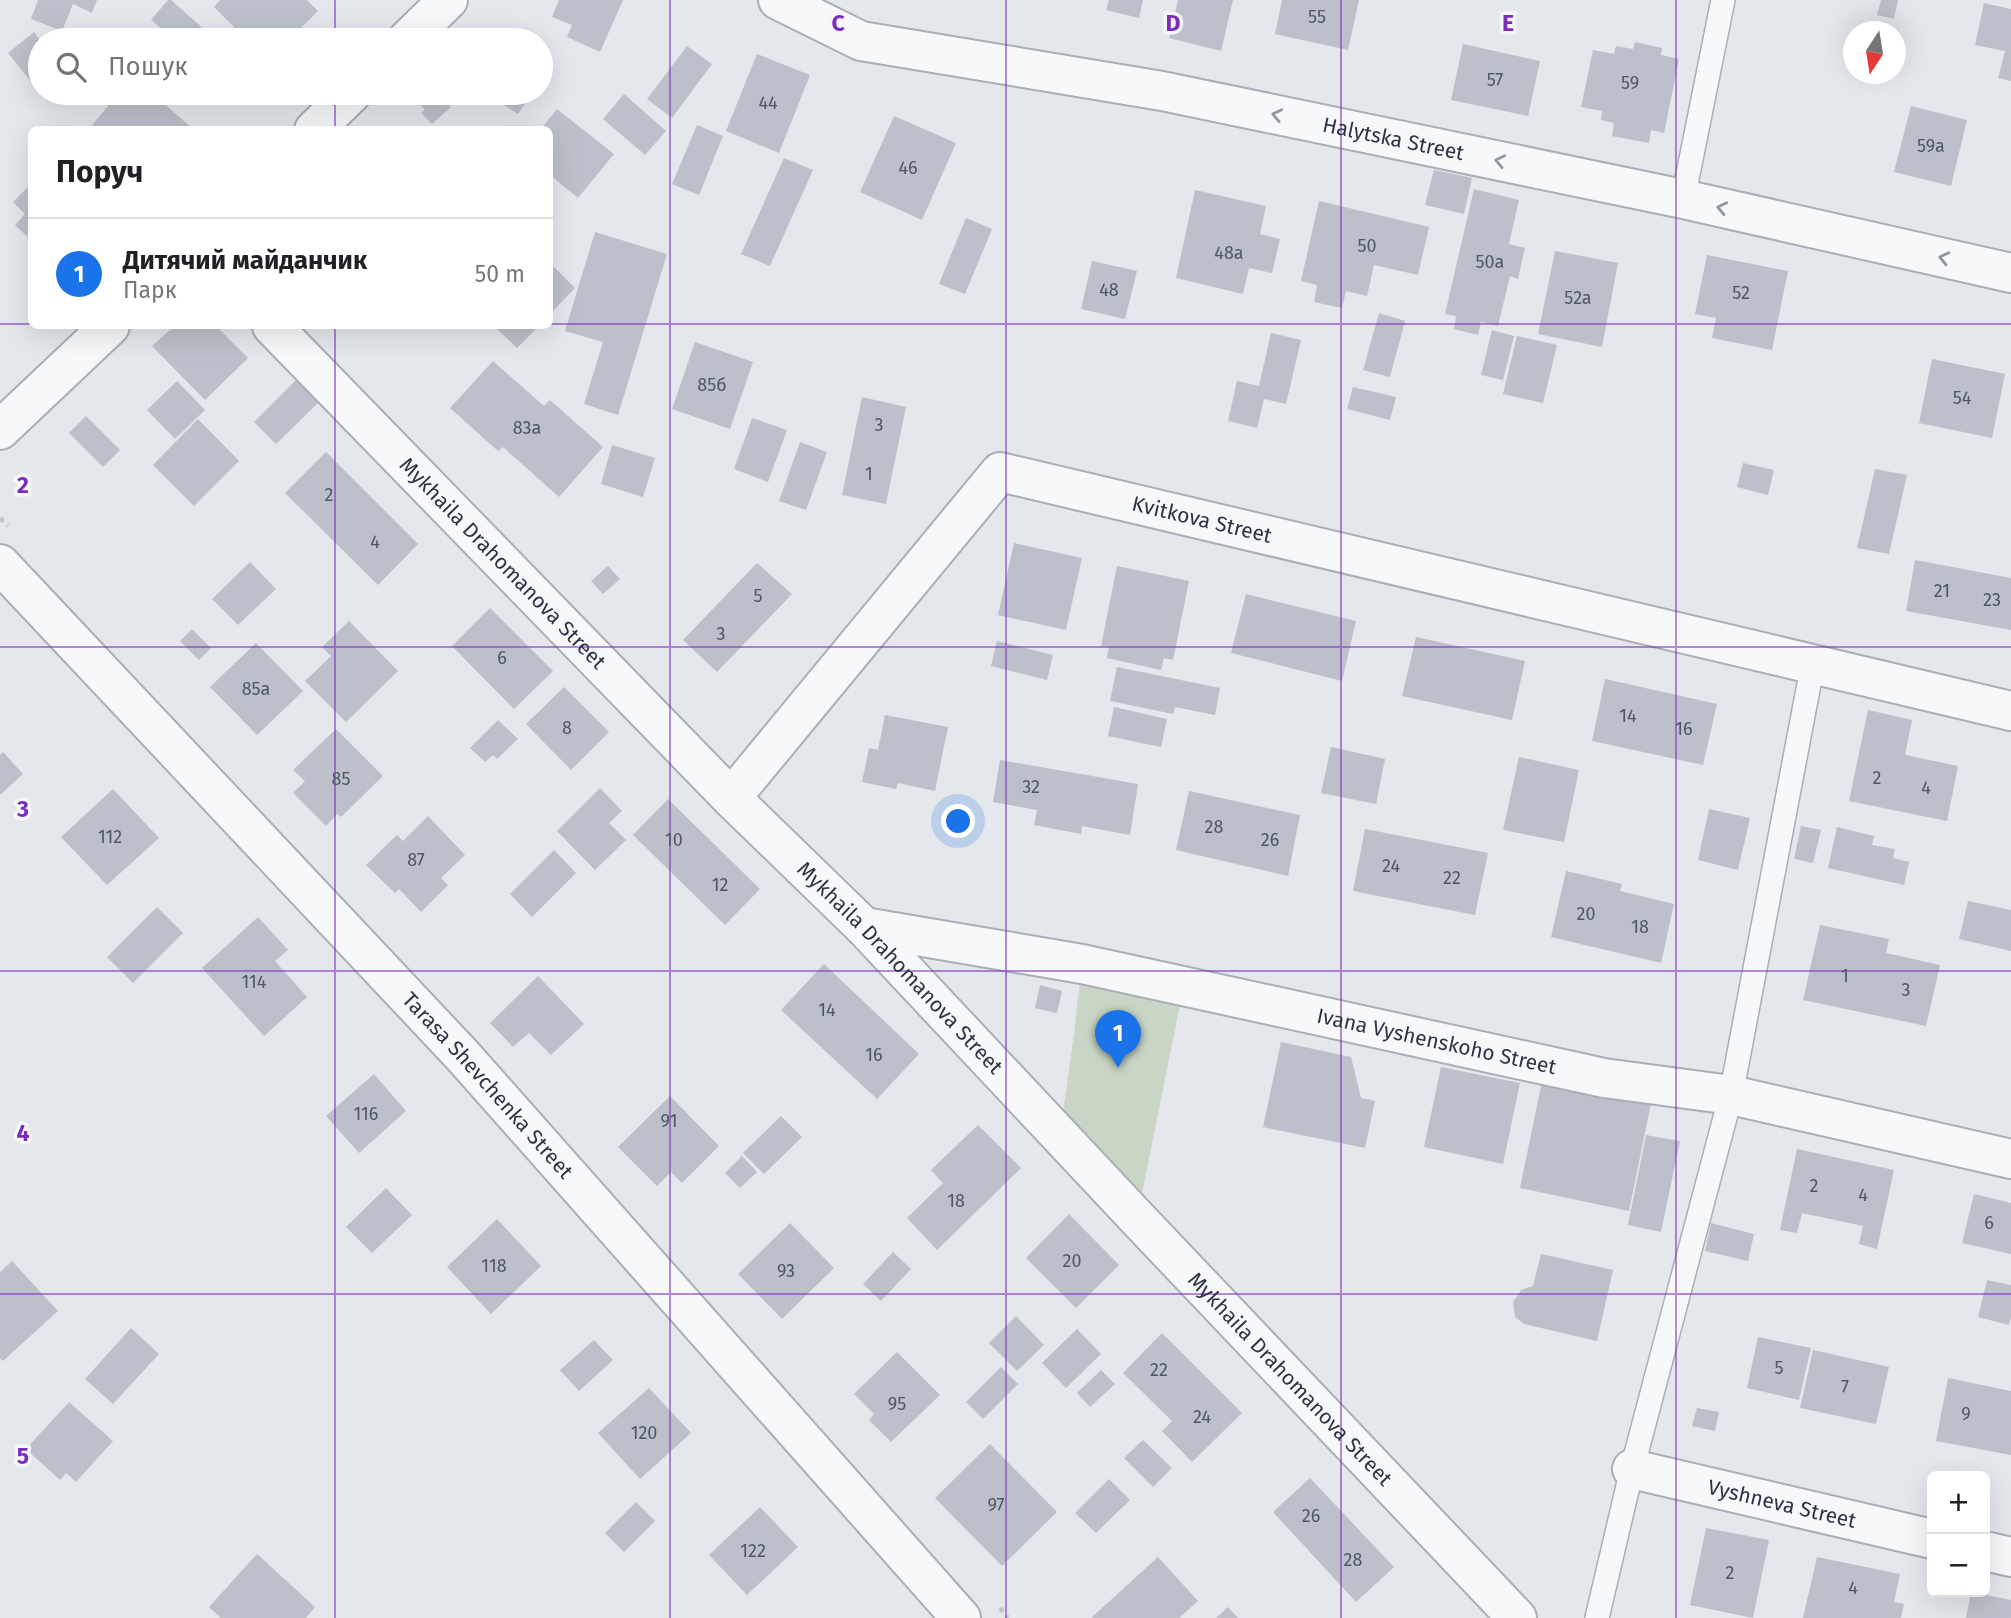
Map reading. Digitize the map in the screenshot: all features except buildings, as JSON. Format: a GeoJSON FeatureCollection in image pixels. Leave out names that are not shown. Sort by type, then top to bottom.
{"type":"FeatureCollection","features":[{"type":"Feature","properties":{"kind":"street"},"geometry":{"type":"LineString","coordinates":[[420,28],[449,0]]}},
{"type":"Feature","properties":{"kind":"street","name":"Halytska Street"},"geometry":{"type":"LineString","coordinates":[[778,0],[861,41],[1162,91],[1683,199],[2011,273]]}},
{"type":"Feature","properties":{"kind":"street"},"geometry":{"type":"LineString","coordinates":[[318,126],[340,105]]}},
{"type":"Feature","properties":{"kind":"street"},"geometry":{"type":"LineString","coordinates":[[0,430],[107,329]]}},
{"type":"Feature","properties":{"kind":"street","name":"Mykhaila Drahomanova Street"},"geometry":{"type":"LineString","coordinates":[[275,329],[731,797],[864,927],[1136,1218],[1517,1618]]}},
{"type":"Feature","properties":{"kind":"street","name":"Kvitkova Street"},"geometry":{"type":"LineString","coordinates":[[731,797],[1000,472],[1814,663]]}},
{"type":"Feature","properties":{"kind":"street","name":"Tarasa Shevchenka Street"},"geometry":{"type":"LineString","coordinates":[[0,564],[462,1055],[961,1618]]}},
{"type":"Feature","properties":{"kind":"street"},"geometry":{"type":"LineString","coordinates":[[1814,663],[2011,711]]}},
{"type":"Feature","properties":{"kind":"street","name":"Ivana Vyshenskoho Street"},"geometry":{"type":"LineString","coordinates":[[864,927],[1082,964],[1604,1078],[1731,1095],[2011,1159]]}},
{"type":"Feature","properties":{"kind":"street","name":"Vyshneva Street"},"geometry":{"type":"LineString","coordinates":[[1632,1469],[1927,1538]]}},
{"type":"Feature","properties":{"kind":"street"},"geometry":{"type":"LineString","coordinates":[[1990,1552],[2011,1557]]}},
{"type":"Feature","properties":{"kind":"lane"},"geometry":{"type":"LineString","coordinates":[[1683,199],[1723,0]]}},
{"type":"Feature","properties":{"kind":"lane"},"geometry":{"type":"LineString","coordinates":[[1597,1618],[1632,1469],[1731,1095],[1814,663]]}},
{"type":"Feature","properties":{"kind":"green space"},"geometry":{"type":"Polygon","coordinates":[[[1082,964],[1184,985],[1137,1218],[1060,1135],[1082,964]]]}},
{"type":"Feature","properties":{"kind":"place","name":"Дитячий майданчик"},"geometry":{"type":"Point","coordinates":[1118,1068]}}]}
